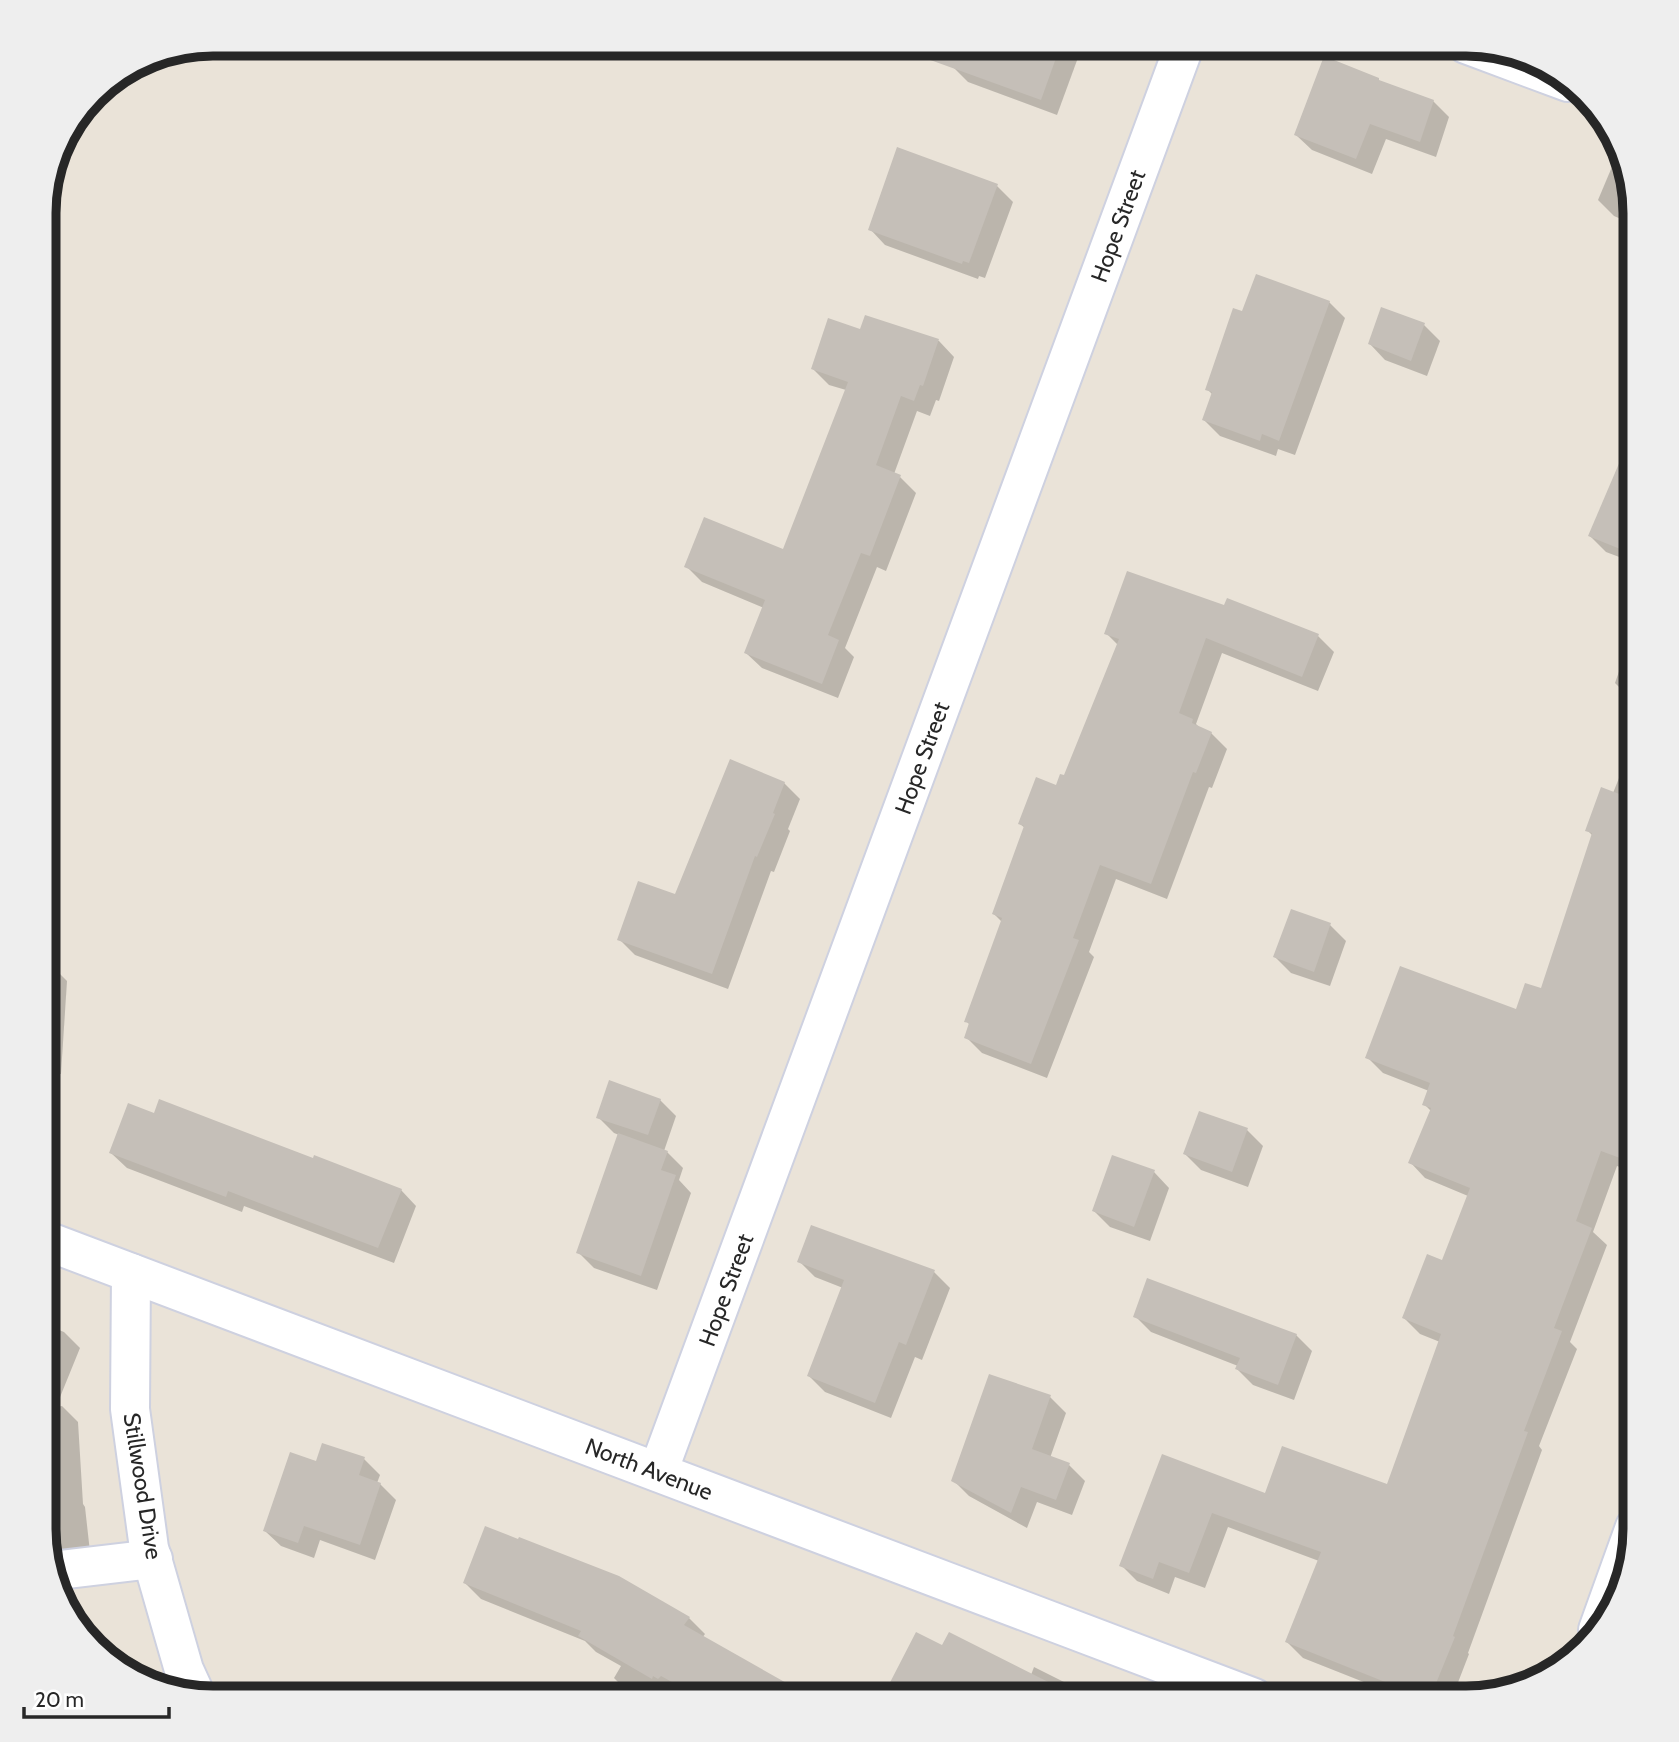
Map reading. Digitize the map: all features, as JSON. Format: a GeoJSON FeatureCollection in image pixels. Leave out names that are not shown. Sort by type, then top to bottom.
{"type":"FeatureCollection","features":[{"type":"Feature","properties":{"kind":"street","name":"Hope Street"},"geometry":{"type":"LineString","coordinates":[[658,1472],[1181,56]]}},
{"type":"Feature","properties":{"kind":"street","name":"North Avenue"},"geometry":{"type":"LineString","coordinates":[[56,1245],[1222,1686]]}},
{"type":"Feature","properties":{"kind":"street","name":"Stillwood Drive"},"geometry":{"type":"LineString","coordinates":[[131,1273],[130,1409],[149,1548],[191,1684]]}},
{"type":"Feature","properties":{"kind":"street"},"geometry":{"type":"LineString","coordinates":[[62,1571],[153,1559]]}},
{"type":"Feature","properties":{"kind":"building"},"geometry":{"type":"Polygon","coordinates":[[[919,56],[1057,56],[1041,100],[919,56]]]}},
{"type":"Feature","properties":{"kind":"building"},"geometry":{"type":"Polygon","coordinates":[[[1324,56],[1434,100],[1420,142],[1370,124],[1356,159],[1294,135],[1324,56]]]}},
{"type":"Feature","properties":{"kind":"building"},"geometry":{"type":"Polygon","coordinates":[[[897,147],[998,184],[969,263],[963,261],[962,264],[868,230],[897,147]]]}},
{"type":"Feature","properties":{"kind":"building"},"geometry":{"type":"Polygon","coordinates":[[[1256,274],[1330,301],[1279,441],[1262,434],[1260,441],[1202,420],[1212,392],[1205,390],[1233,308],[1242,311],[1256,274]]]}},
{"type":"Feature","properties":{"kind":"building"},"geometry":{"type":"Polygon","coordinates":[[[1381,307],[1425,323],[1411,361],[1368,344],[1381,307]]]}},
{"type":"Feature","properties":{"kind":"building"},"geometry":{"type":"Polygon","coordinates":[[[865,315],[939,339],[923,386],[920,385],[914,401],[901,396],[876,465],[901,475],[870,556],[861,553],[828,635],[839,640],[822,684],[744,653],[765,600],[684,567],[704,517],[783,549],[848,382],[811,369],[828,318],[860,329],[865,315]]]}},
{"type":"Feature","properties":{"kind":"building"},"geometry":{"type":"Polygon","coordinates":[[[1623,454],[1623,550],[1588,536],[1623,454]]]}},
{"type":"Feature","properties":{"kind":"building"},"geometry":{"type":"Polygon","coordinates":[[[1127,571],[1224,605],[1227,598],[1319,634],[1302,677],[1206,638],[1179,713],[1193,719],[1192,723],[1212,732],[1196,773],[1193,772],[1151,884],[1100,865],[1073,938],[1079,940],[1031,1064],[964,1038],[969,1023],[964,1022],[1002,918],[992,914],[1024,826],[1018,824],[1036,777],[1056,785],[1060,774],[1064,775],[1119,639],[1104,634],[1127,571]]]}},
{"type":"Feature","properties":{"kind":"building"},"geometry":{"type":"Polygon","coordinates":[[[730,759],[785,782],[712,974],[617,940],[638,881],[675,894],[730,759]]]}},
{"type":"Feature","properties":{"kind":"building"},"geometry":{"type":"Polygon","coordinates":[[[1601,787],[1623,795],[1623,1149],[1620,1158],[1601,1151],[1576,1221],[1592,1228],[1554,1328],[1562,1331],[1524,1431],[1528,1432],[1453,1636],[1455,1637],[1435,1686],[1395,1686],[1285,1642],[1321,1552],[1212,1513],[1189,1573],[1159,1562],[1153,1579],[1119,1566],[1162,1454],[1265,1493],[1282,1446],[1387,1484],[1441,1334],[1402,1318],[1427,1254],[1442,1260],[1470,1188],[1408,1163],[1431,1108],[1422,1105],[1430,1083],[1365,1058],[1400,966],[1516,1009],[1525,983],[1541,988],[1592,833],[1585,831],[1601,787]]]}},
{"type":"Feature","properties":{"kind":"building"},"geometry":{"type":"Polygon","coordinates":[[[1291,909],[1331,923],[1314,972],[1273,957],[1291,909]]]}},
{"type":"Feature","properties":{"kind":"building"},"geometry":{"type":"Polygon","coordinates":[[[609,1080],[661,1099],[648,1135],[596,1118],[609,1080]]]}},
{"type":"Feature","properties":{"kind":"building"},"geometry":{"type":"Polygon","coordinates":[[[159,1099],[402,1189],[378,1248],[228,1191],[226,1197],[109,1153],[128,1103],[154,1113],[159,1099]]]}},
{"type":"Feature","properties":{"kind":"building"},"geometry":{"type":"Polygon","coordinates":[[[1199,1111],[1248,1128],[1232,1172],[1183,1154],[1199,1111]]]}},
{"type":"Feature","properties":{"kind":"building"},"geometry":{"type":"Polygon","coordinates":[[[618,1133],[668,1151],[661,1170],[676,1175],[641,1276],[576,1253],[618,1133]]]}},
{"type":"Feature","properties":{"kind":"building"},"geometry":{"type":"Polygon","coordinates":[[[1112,1155],[1155,1170],[1134,1227],[1092,1211],[1112,1155]]]}},
{"type":"Feature","properties":{"kind":"building"},"geometry":{"type":"Polygon","coordinates":[[[811,1225],[935,1270],[906,1345],[899,1342],[875,1403],[807,1376],[844,1280],[797,1262],[811,1225]]]}},
{"type":"Feature","properties":{"kind":"building"},"geometry":{"type":"Polygon","coordinates":[[[1147,1278],[1297,1334],[1278,1385],[1235,1369],[1240,1358],[1133,1317],[1147,1278]]]}},
{"type":"Feature","properties":{"kind":"building"},"geometry":{"type":"Polygon","coordinates":[[[989,1374],[1051,1395],[1032,1449],[1070,1463],[1056,1500],[1021,1487],[1011,1513],[951,1481],[989,1374]]]}},
{"type":"Feature","properties":{"kind":"building"},"geometry":{"type":"Polygon","coordinates":[[[322,1443],[365,1457],[359,1475],[381,1483],[360,1545],[304,1526],[298,1543],[263,1531],[290,1452],[316,1461],[322,1443]]]}},
{"type":"Feature","properties":{"kind":"building"},"geometry":{"type":"Polygon","coordinates":[[[485,1526],[619,1576],[690,1617],[684,1625],[792,1686],[679,1686],[661,1676],[658,1679],[653,1676],[652,1679],[578,1636],[581,1631],[463,1583],[485,1526]]]}},
{"type":"Feature","properties":{"kind":"building"},"geometry":{"type":"Polygon","coordinates":[[[916,1632],[942,1645],[949,1632],[1056,1686],[888,1686],[916,1632]]]}}]}
